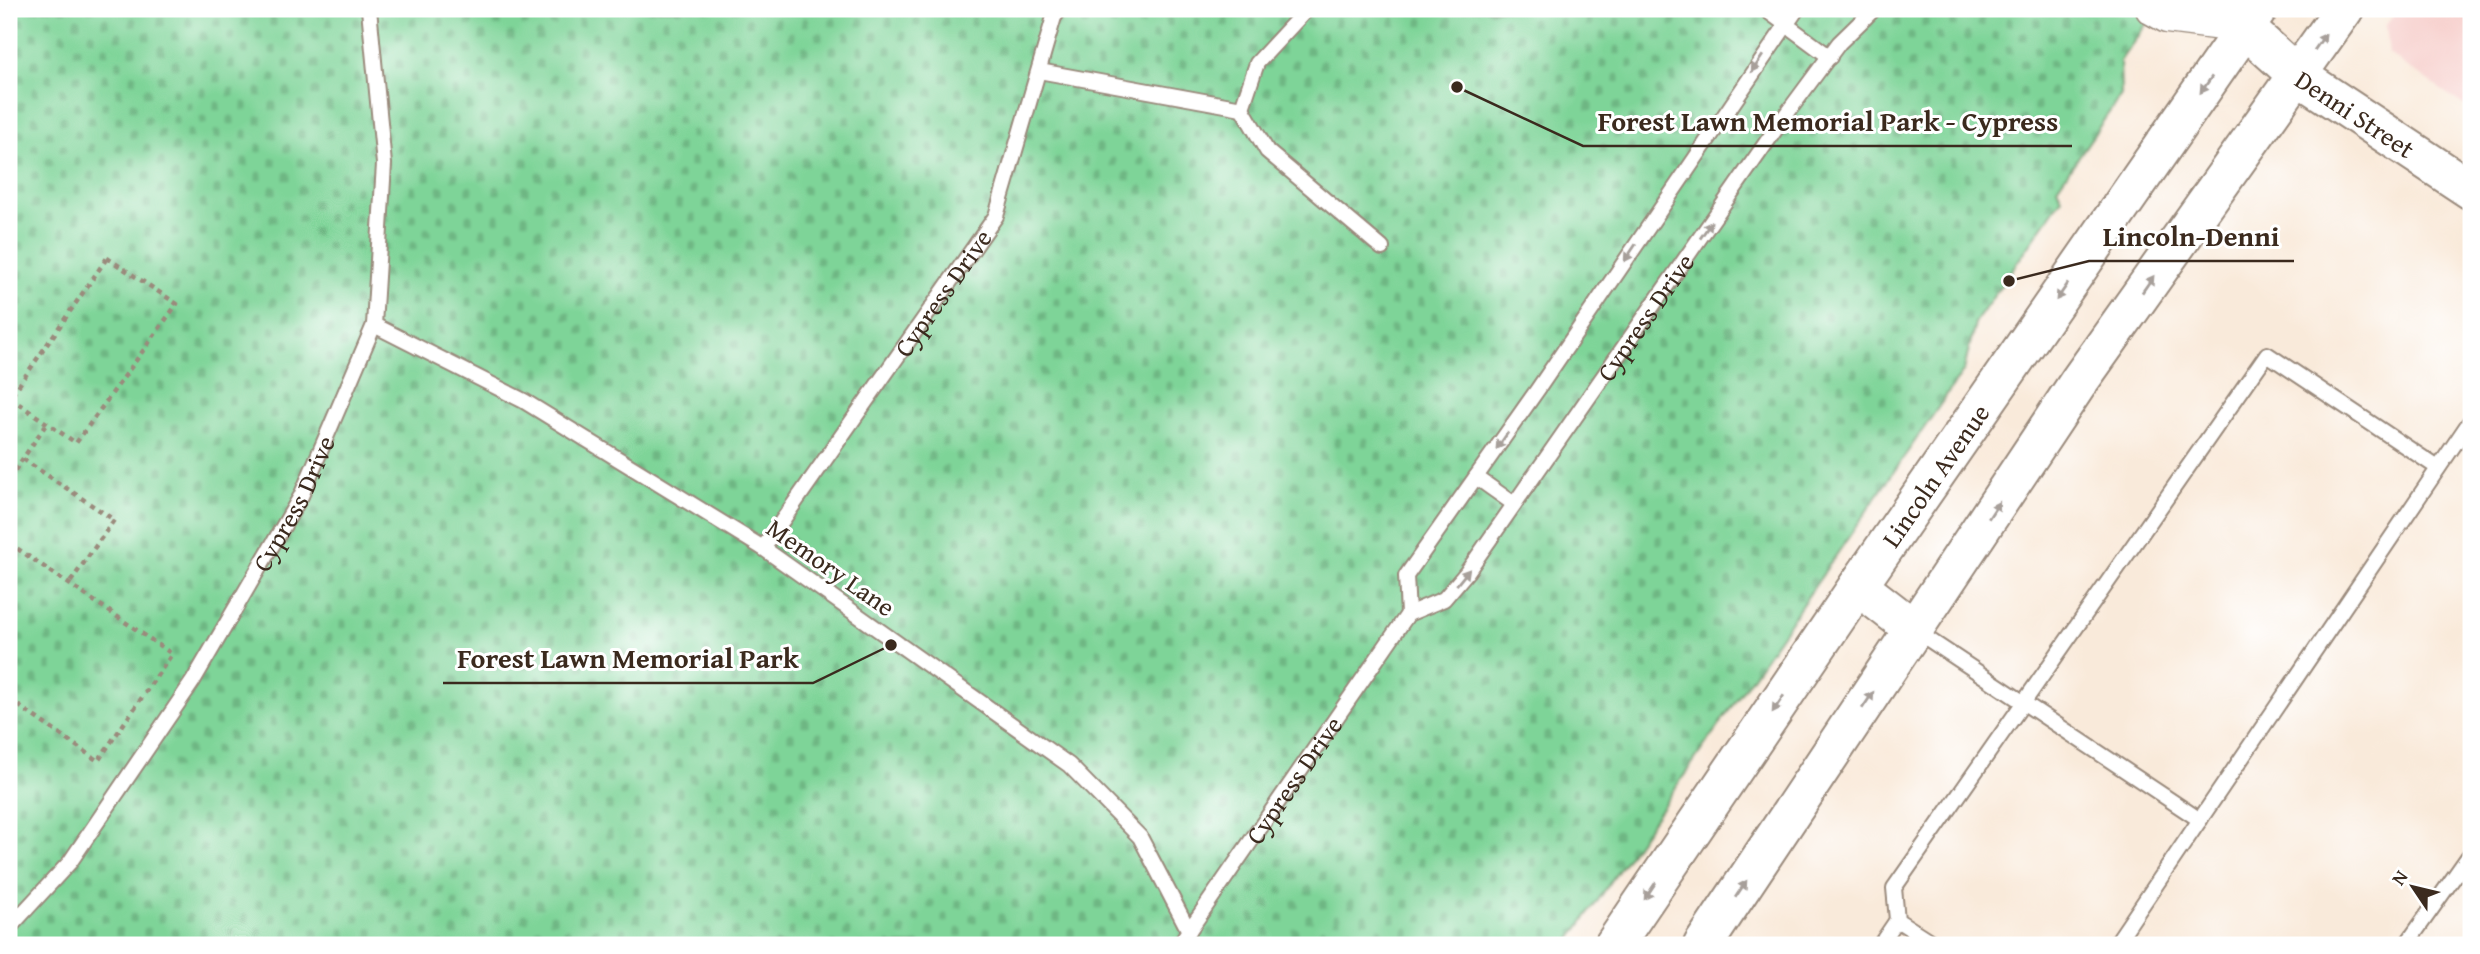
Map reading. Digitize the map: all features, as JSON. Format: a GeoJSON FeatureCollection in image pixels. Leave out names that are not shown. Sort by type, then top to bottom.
{"type":"FeatureCollection","features":[{"type":"Feature","properties":{"kind":"main road"},"geometry":{"type":"LineString","coordinates":[[1703,945],[2080,380],[2344,9]]}},
{"type":"Feature","properties":{"kind":"main road","name":"Denni Street"},"geometry":{"type":"LineString","coordinates":[[2245,15],[2297,75],[2471,190]]}},
{"type":"Feature","properties":{"kind":"main road","name":"Lincoln Avenue"},"geometry":{"type":"LineString","coordinates":[[1614,945],[2245,15]]}},
{"type":"Feature","properties":{"kind":"main road"},"geometry":{"type":"LineString","coordinates":[[1858,586],[1915,630]]}},
{"type":"Feature","properties":{"kind":"street"},"geometry":{"type":"LineString","coordinates":[[2151,9],[2167,19],[2245,15]]}},
{"type":"Feature","properties":{"kind":"lane","name":"Cypress Drive"},"geometry":{"type":"LineString","coordinates":[[9,928],[71,862],[193,681],[300,496],[374,325],[384,164],[369,9]]}},
{"type":"Feature","properties":{"kind":"lane","name":"Cypress Drive"},"geometry":{"type":"LineString","coordinates":[[764,548],[996,216],[1054,17],[1060,9]]}},
{"type":"Feature","properties":{"kind":"lane"},"geometry":{"type":"LineString","coordinates":[[1307,9],[1257,63],[1242,107],[1266,151],[1382,248]]}},
{"type":"Feature","properties":{"kind":"lane"},"geometry":{"type":"LineString","coordinates":[[1765,9],[1830,57]]}},
{"type":"Feature","properties":{"kind":"lane","name":"Cypress Drive"},"geometry":{"type":"LineString","coordinates":[[1408,614],[1406,576],[1545,379],[1797,9]]}},
{"type":"Feature","properties":{"kind":"lane","name":"Cypress Drive"},"geometry":{"type":"LineString","coordinates":[[1179,945],[1408,614],[1444,599],[1467,572],[1782,120],[1839,43],[1874,9]]}},
{"type":"Feature","properties":{"kind":"lane"},"geometry":{"type":"LineString","coordinates":[[1038,71],[1242,107]]}},
{"type":"Feature","properties":{"kind":"lane","name":"Memory Lane"},"geometry":{"type":"LineString","coordinates":[[374,325],[524,401],[764,548],[1069,765],[1140,837],[1189,930]]}},
{"type":"Feature","properties":{"kind":"lane"},"geometry":{"type":"LineString","coordinates":[[1880,945],[1898,920],[1894,888],[2267,354],[2438,468]]}},
{"type":"Feature","properties":{"kind":"lane"},"geometry":{"type":"LineString","coordinates":[[2115,945],[2471,420]]}},
{"type":"Feature","properties":{"kind":"lane"},"geometry":{"type":"LineString","coordinates":[[1476,477],[1514,503]]}},
{"type":"Feature","properties":{"kind":"lane"},"geometry":{"type":"LineString","coordinates":[[1915,630],[2200,821]]}},
{"type":"Feature","properties":{"kind":"lane"},"geometry":{"type":"LineString","coordinates":[[2406,945],[2471,853]]}},
{"type":"Feature","properties":{"kind":"lane"},"geometry":{"type":"LineString","coordinates":[[1898,920],[1936,945]]}},
{"type":"Feature","properties":{"kind":"path"},"geometry":{"type":"LineString","coordinates":[[107,258],[177,304],[76,443],[47,423],[10,398],[107,258]]}},
{"type":"Feature","properties":{"kind":"path"},"geometry":{"type":"LineString","coordinates":[[9,479],[47,423]]}},
{"type":"Feature","properties":{"kind":"path"},"geometry":{"type":"LineString","coordinates":[[23,459],[114,520],[69,584]]}},
{"type":"Feature","properties":{"kind":"path"},"geometry":{"type":"LineString","coordinates":[[9,543],[172,654],[98,761],[9,699]]}},
{"type":"Feature","properties":{"kind":"shaded area"},"geometry":{"type":"Polygon","coordinates":[[[2399,9],[2471,9],[2471,110],[2389,54],[2386,25],[2399,9]]]}},
{"type":"Feature","properties":{"kind":"green space"},"geometry":{"type":"Polygon","coordinates":[[[9,9],[2157,9],[2120,61],[2121,95],[2057,188],[2062,198],[1975,323],[1964,370],[1567,945],[9,945],[9,9]]]}},
{"type":"Feature","properties":{"kind":"place","name":"Forest Lawn Memorial Park - Cypress"},"geometry":{"type":"Point","coordinates":[1457,87]}},
{"type":"Feature","properties":{"kind":"place","name":"Lincoln-Denni"},"geometry":{"type":"Point","coordinates":[2009,281]}},
{"type":"Feature","properties":{"kind":"place","name":"Forest Lawn Memorial Park"},"geometry":{"type":"Point","coordinates":[891,645]}}]}
